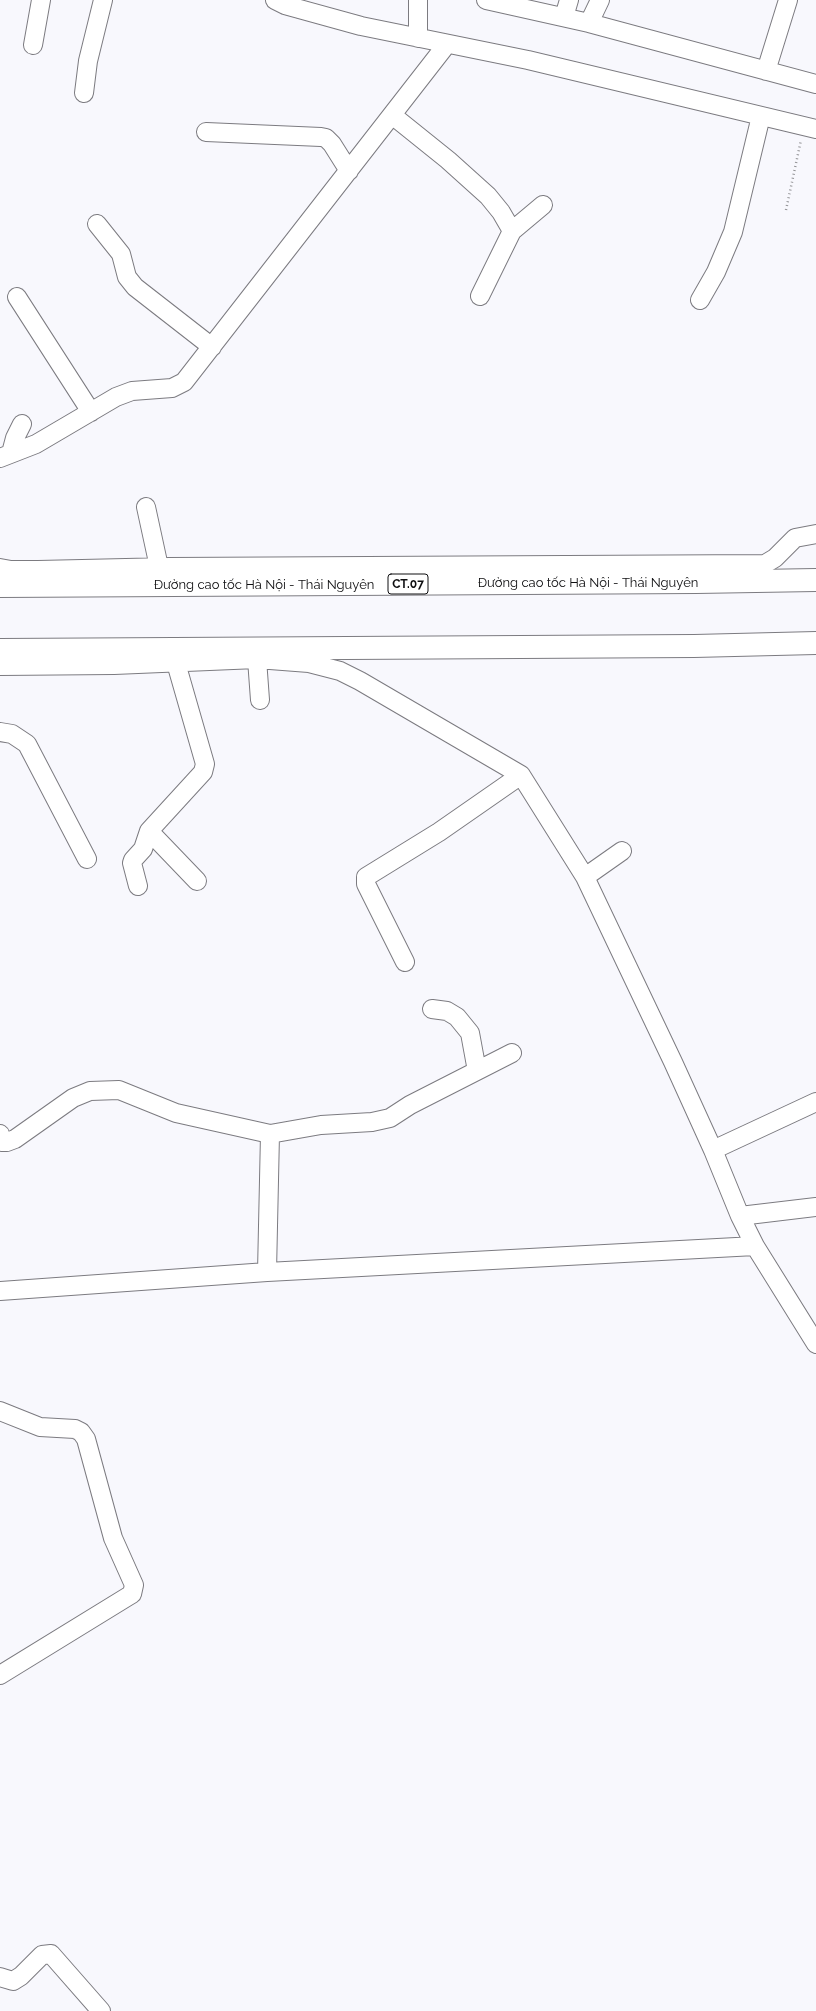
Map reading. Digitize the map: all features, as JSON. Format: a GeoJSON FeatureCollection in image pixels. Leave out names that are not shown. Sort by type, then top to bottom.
{"type":"FeatureCollection","features":[{"type":"Feature","properties":{"kind":"highway","name":"Đường cao tốc Hà Nội - Thái Nguyên"},"geometry":{"type":"LineString","coordinates":[[0,586],[816,580]]}},
{"type":"Feature","properties":{"kind":"highway"},"geometry":{"type":"LineString","coordinates":[[0,650],[694,646],[816,643]]}},
{"type":"Feature","properties":{"kind":"street"},"geometry":{"type":"LineString","coordinates":[[33,45],[41,0]]}},
{"type":"Feature","properties":{"kind":"street"},"geometry":{"type":"LineString","coordinates":[[84,93],[88,61],[103,0]]}},
{"type":"Feature","properties":{"kind":"street"},"geometry":{"type":"LineString","coordinates":[[275,0],[285,5],[361,26],[528,60],[810,128]]}},
{"type":"Feature","properties":{"kind":"street"},"geometry":{"type":"LineString","coordinates":[[489,0],[589,23],[816,84]]}},
{"type":"Feature","properties":{"kind":"street"},"geometry":{"type":"LineString","coordinates":[[564,18],[569,0]]}},
{"type":"Feature","properties":{"kind":"street"},"geometry":{"type":"LineString","coordinates":[[589,23],[600,0]]}},
{"type":"Feature","properties":{"kind":"street"},"geometry":{"type":"LineString","coordinates":[[766,71],[788,0]]}},
{"type":"Feature","properties":{"kind":"street"},"geometry":{"type":"LineString","coordinates":[[418,2],[418,38]]}},
{"type":"Feature","properties":{"kind":"street"},"geometry":{"type":"LineString","coordinates":[[5,456],[36,444],[116,397],[132,391],[172,388],[184,382],[447,44]]}},
{"type":"Feature","properties":{"kind":"street"},"geometry":{"type":"LineString","coordinates":[[392,115],[448,160],[488,196],[501,212],[512,231]]}},
{"type":"Feature","properties":{"kind":"street"},"geometry":{"type":"LineString","coordinates":[[700,300],[716,272],[733,232],[761,116]]}},
{"type":"Feature","properties":{"kind":"street"},"geometry":{"type":"LineString","coordinates":[[206,132],[326,138],[332,144],[349,171]]}},
{"type":"Feature","properties":{"kind":"street"},"geometry":{"type":"LineString","coordinates":[[480,296],[512,231],[543,205]]}},
{"type":"Feature","properties":{"kind":"street"},"geometry":{"type":"LineString","coordinates":[[97,224],[121,254],[127,277],[135,287],[212,347]]}},
{"type":"Feature","properties":{"kind":"street"},"geometry":{"type":"LineString","coordinates":[[17,297],[91,412]]}},
{"type":"Feature","properties":{"kind":"street"},"geometry":{"type":"LineString","coordinates":[[5,456],[22,424]]}},
{"type":"Feature","properties":{"kind":"street"},"geometry":{"type":"LineString","coordinates":[[146,508],[159,567]]}},
{"type":"Feature","properties":{"kind":"street"},"geometry":{"type":"LineString","coordinates":[[0,568],[38,570],[159,567],[765,564],[775,558],[795,538],[816,534]]}},
{"type":"Feature","properties":{"kind":"street"},"geometry":{"type":"LineString","coordinates":[[257,659],[260,700]]}},
{"type":"Feature","properties":{"kind":"street"},"geometry":{"type":"LineString","coordinates":[[0,666],[176,663],[257,659],[309,663],[340,670],[521,775],[585,877],[713,1150],[740,1216],[755,1246],[816,1344]]}},
{"type":"Feature","properties":{"kind":"street"},"geometry":{"type":"LineString","coordinates":[[138,886],[132,863],[134,857],[144,849],[149,831],[203,772],[205,764],[176,663]]}},
{"type":"Feature","properties":{"kind":"street"},"geometry":{"type":"LineString","coordinates":[[0,732],[12,734],[27,744],[87,859]]}},
{"type":"Feature","properties":{"kind":"street"},"geometry":{"type":"LineString","coordinates":[[405,962],[366,884],[366,877],[368,874],[439,832],[521,775]]}},
{"type":"Feature","properties":{"kind":"street"},"geometry":{"type":"LineString","coordinates":[[149,831],[197,881]]}},
{"type":"Feature","properties":{"kind":"street"},"geometry":{"type":"LineString","coordinates":[[585,877],[622,851]]}},
{"type":"Feature","properties":{"kind":"street"},"geometry":{"type":"LineString","coordinates":[[432,1009],[447,1011],[457,1017],[470,1033],[476,1071]]}},
{"type":"Feature","properties":{"kind":"street"},"geometry":{"type":"LineString","coordinates":[[0,1134],[2,1142],[15,1139],[73,1098],[90,1091],[119,1090],[176,1113],[270,1134],[321,1124],[372,1122],[390,1118],[410,1105],[512,1053]]}},
{"type":"Feature","properties":{"kind":"street"},"geometry":{"type":"LineString","coordinates":[[713,1150],[816,1102]]}},
{"type":"Feature","properties":{"kind":"street"},"geometry":{"type":"LineString","coordinates":[[267,1272],[270,1134]]}},
{"type":"Feature","properties":{"kind":"street"},"geometry":{"type":"LineString","coordinates":[[740,1216],[816,1207]]}},
{"type":"Feature","properties":{"kind":"street"},"geometry":{"type":"LineString","coordinates":[[0,1291],[267,1272],[755,1246]]}},
{"type":"Feature","properties":{"kind":"street"},"geometry":{"type":"LineString","coordinates":[[0,1411],[40,1427],[75,1430],[81,1432],[86,1439],[113,1538],[134,1585],[132,1594],[0,1675]]}},
{"type":"Feature","properties":{"kind":"street"},"geometry":{"type":"LineString","coordinates":[[0,1977],[13,1981],[21,1976],[42,1955],[51,1954],[101,2011]]}},
{"type":"Feature","properties":{"kind":"path"},"geometry":{"type":"LineString","coordinates":[[786,210],[810,128]]}}]}
